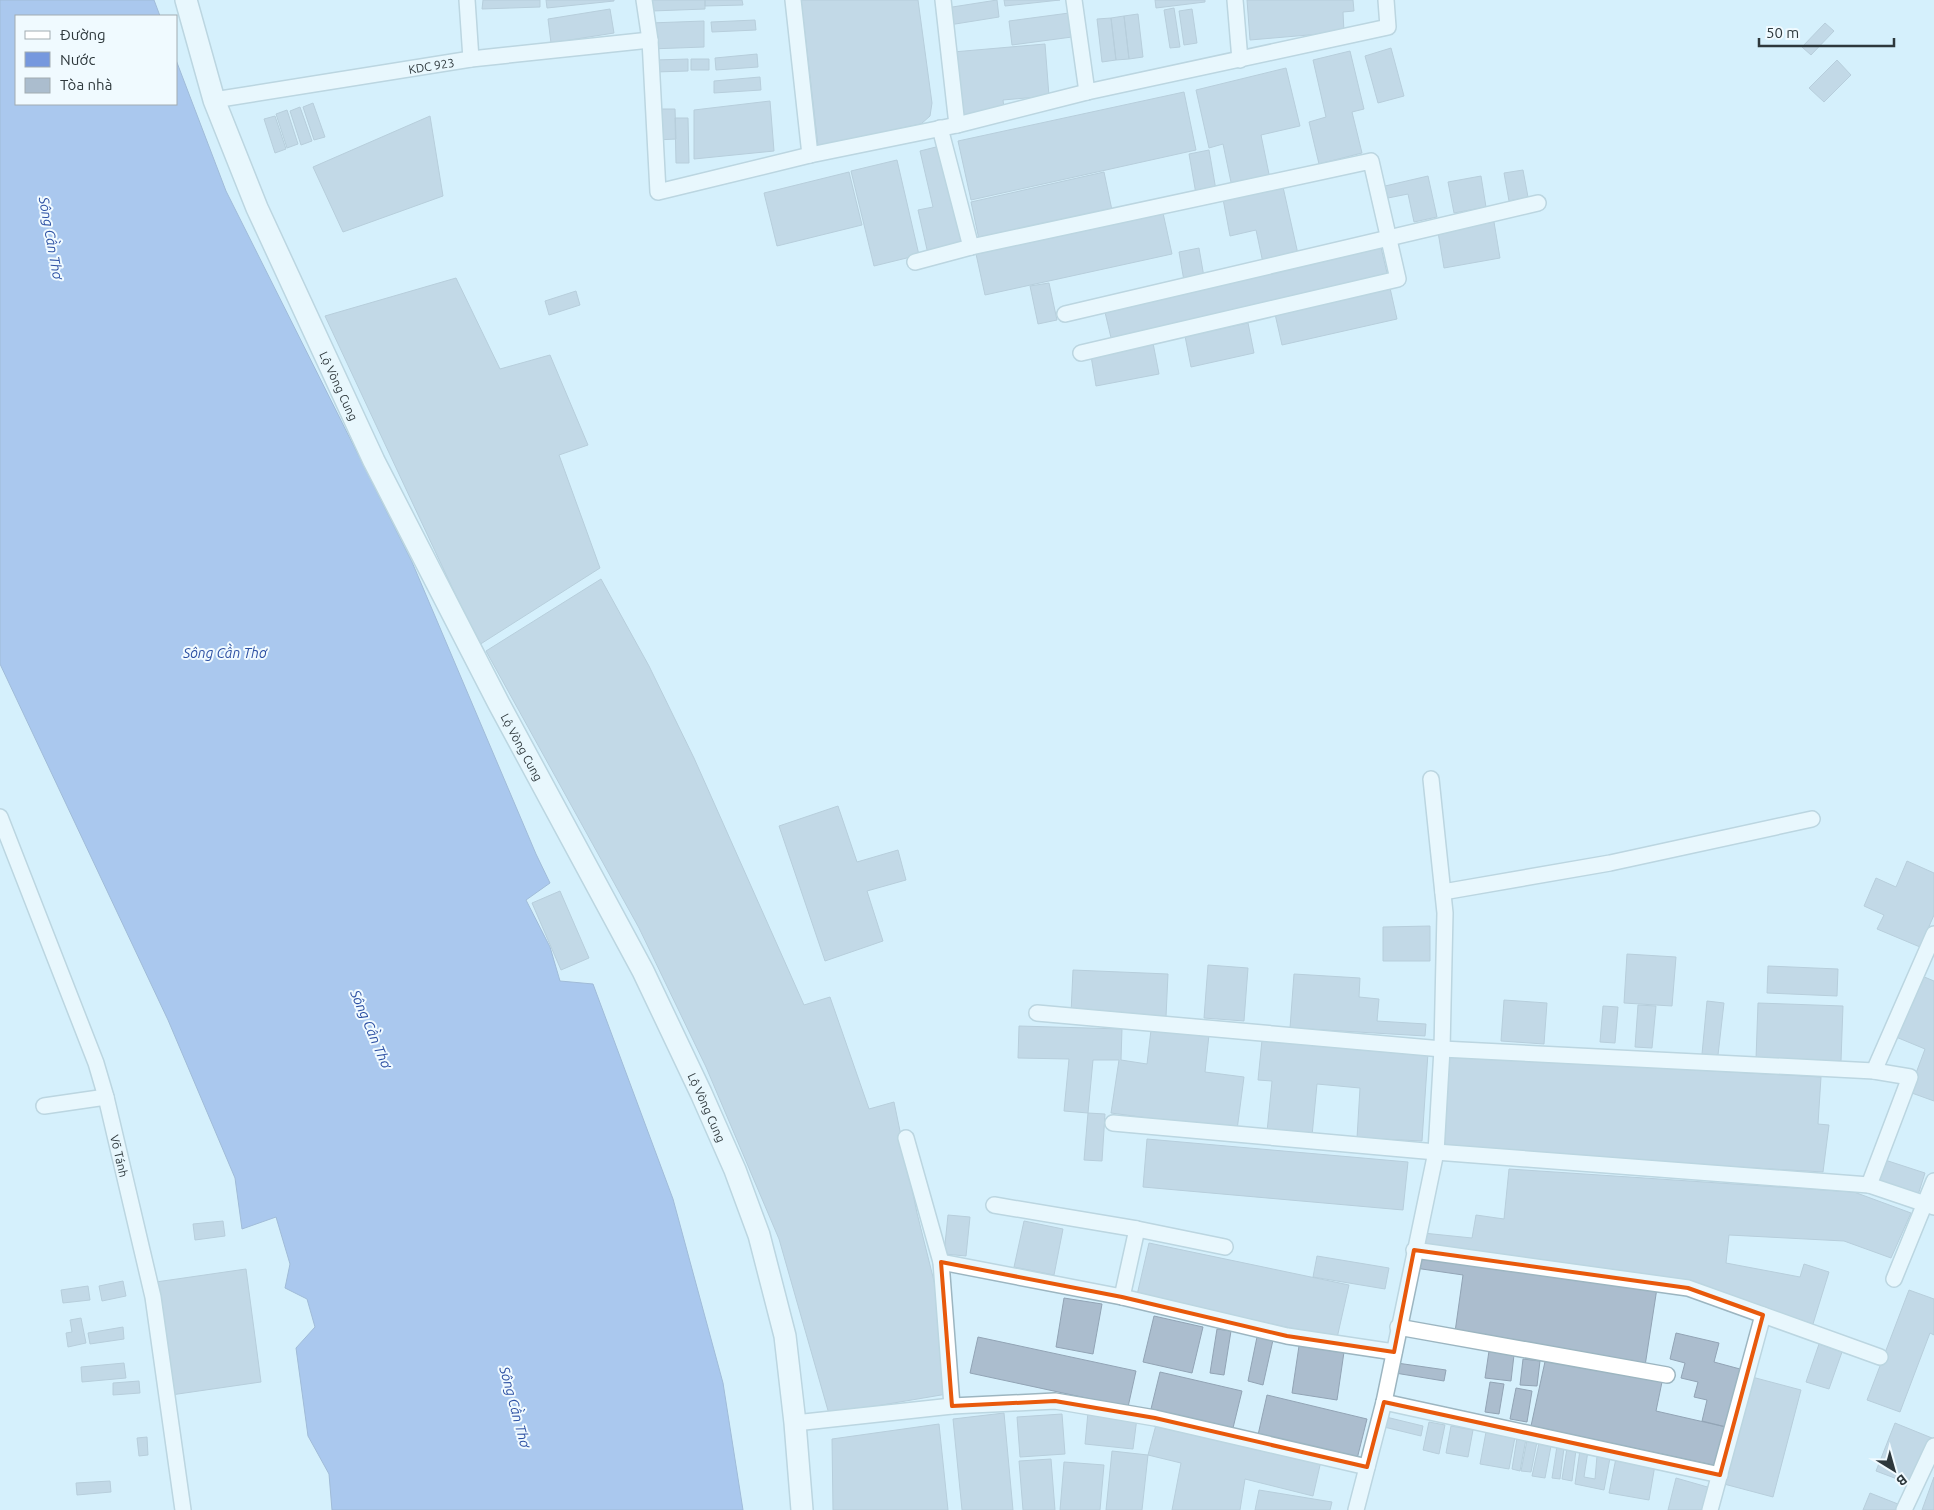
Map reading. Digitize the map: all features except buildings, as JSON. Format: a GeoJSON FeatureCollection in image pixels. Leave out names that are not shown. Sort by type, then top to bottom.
{"type":"FeatureCollection","features":[{"type":"Feature","properties":{"kind":"main road","name":"Lộ Vòng Cung"},"geometry":{"type":"LineString","coordinates":[[186,0],[214,100],[257,208],[374,461],[499,704],[643,971],[735,1170],[759,1235],[785,1336],[802,1510]]}},
{"type":"Feature","properties":{"kind":"street"},"geometry":{"type":"LineString","coordinates":[[467,0],[471,59]]}},
{"type":"Feature","properties":{"kind":"street"},"geometry":{"type":"LineString","coordinates":[[644,0],[650,40],[658,192],[810,156],[957,125],[1087,92],[1388,27],[1386,0]]}},
{"type":"Feature","properties":{"kind":"street"},"geometry":{"type":"LineString","coordinates":[[793,0],[810,156]]}},
{"type":"Feature","properties":{"kind":"street"},"geometry":{"type":"LineString","coordinates":[[943,0],[957,125]]}},
{"type":"Feature","properties":{"kind":"street"},"geometry":{"type":"LineString","coordinates":[[1074,0],[1087,92]]}},
{"type":"Feature","properties":{"kind":"street"},"geometry":{"type":"LineString","coordinates":[[1235,0],[1240,60]]}},
{"type":"Feature","properties":{"kind":"street","name":"KDC 923"},"geometry":{"type":"LineString","coordinates":[[214,100],[471,59],[650,40]]}},
{"type":"Feature","properties":{"kind":"street"},"geometry":{"type":"LineString","coordinates":[[940,128],[970,248]]}},
{"type":"Feature","properties":{"kind":"street"},"geometry":{"type":"LineString","coordinates":[[915,262],[970,248],[1371,160],[1398,279],[1081,353]]}},
{"type":"Feature","properties":{"kind":"street"},"geometry":{"type":"LineString","coordinates":[[1065,314],[1538,203]]}},
{"type":"Feature","properties":{"kind":"street"},"geometry":{"type":"LineString","coordinates":[[1356,1510],[1384,1402],[1414,1250],[1436,1152],[1442,1049],[1445,913],[1431,779]]}},
{"type":"Feature","properties":{"kind":"street","name":"Võ Tánh"},"geometry":{"type":"LineString","coordinates":[[0,817],[96,1063],[106,1097],[153,1296],[183,1510]]}},
{"type":"Feature","properties":{"kind":"street"},"geometry":{"type":"LineString","coordinates":[[1443,892],[1610,863],[1812,819]]}},
{"type":"Feature","properties":{"kind":"street"},"geometry":{"type":"LineString","coordinates":[[1874,1071],[1934,934]]}},
{"type":"Feature","properties":{"kind":"street"},"geometry":{"type":"LineString","coordinates":[[1037,1013],[1442,1049],[1874,1071],[1910,1077],[1869,1185]]}},
{"type":"Feature","properties":{"kind":"street"},"geometry":{"type":"LineString","coordinates":[[44,1106],[106,1097]]}},
{"type":"Feature","properties":{"kind":"street"},"geometry":{"type":"LineString","coordinates":[[1113,1123],[1436,1152],[1869,1185],[1930,1205]]}},
{"type":"Feature","properties":{"kind":"street"},"geometry":{"type":"LineString","coordinates":[[906,1138],[941,1262],[952,1406]]}},
{"type":"Feature","properties":{"kind":"street"},"geometry":{"type":"LineString","coordinates":[[1894,1279],[1930,1205],[1934,1182]]}},
{"type":"Feature","properties":{"kind":"street"},"geometry":{"type":"LineString","coordinates":[[994,1205],[1136,1229],[1225,1247]]}},
{"type":"Feature","properties":{"kind":"street"},"geometry":{"type":"LineString","coordinates":[[1122,1297],[1136,1229]]}},
{"type":"Feature","properties":{"kind":"street"},"geometry":{"type":"LineString","coordinates":[[1414,1250],[1688,1288],[1880,1357]]}},
{"type":"Feature","properties":{"kind":"street"},"geometry":{"type":"LineString","coordinates":[[941,1262],[1122,1297],[1287,1336],[1394,1352]]}},
{"type":"Feature","properties":{"kind":"street"},"geometry":{"type":"LineString","coordinates":[[1710,1510],[1762,1315]]}},
{"type":"Feature","properties":{"kind":"street"},"geometry":{"type":"LineString","coordinates":[[1398,1327],[1667,1375]]}},
{"type":"Feature","properties":{"kind":"street"},"geometry":{"type":"LineString","coordinates":[[795,1423],[952,1406],[1055,1401],[1155,1418],[1367,1467]]}},
{"type":"Feature","properties":{"kind":"street"},"geometry":{"type":"LineString","coordinates":[[1384,1402],[1720,1475]]}},
{"type":"Feature","properties":{"kind":"street"},"geometry":{"type":"LineString","coordinates":[[1904,1510],[1934,1446]]}},
{"type":"Feature","properties":{"kind":"highlighted area"},"geometry":{"type":"Polygon","coordinates":[[[1414,1250],[1688,1288],[1763,1315],[1720,1475],[1384,1402],[1367,1467],[1155,1418],[1055,1401],[952,1406],[941,1262],[1122,1297],[1287,1336],[1394,1352],[1414,1250]]]}},
{"type":"Feature","properties":{"kind":"water","name":"Sông Cần Thơ"},"geometry":{"type":"Polygon","coordinates":[[[0,0],[154,0],[160,15],[15,15],[15,105],[178,105],[178,65],[226,191],[412,562],[550,883],[526,900],[550,947],[560,981],[593,984],[673,1199],[723,1383],[743,1510],[332,1510],[329,1474],[308,1436],[296,1348],[315,1327],[307,1299],[285,1288],[290,1264],[276,1217],[242,1229],[235,1178],[168,1020],[0,664],[0,0]]]}}]}
